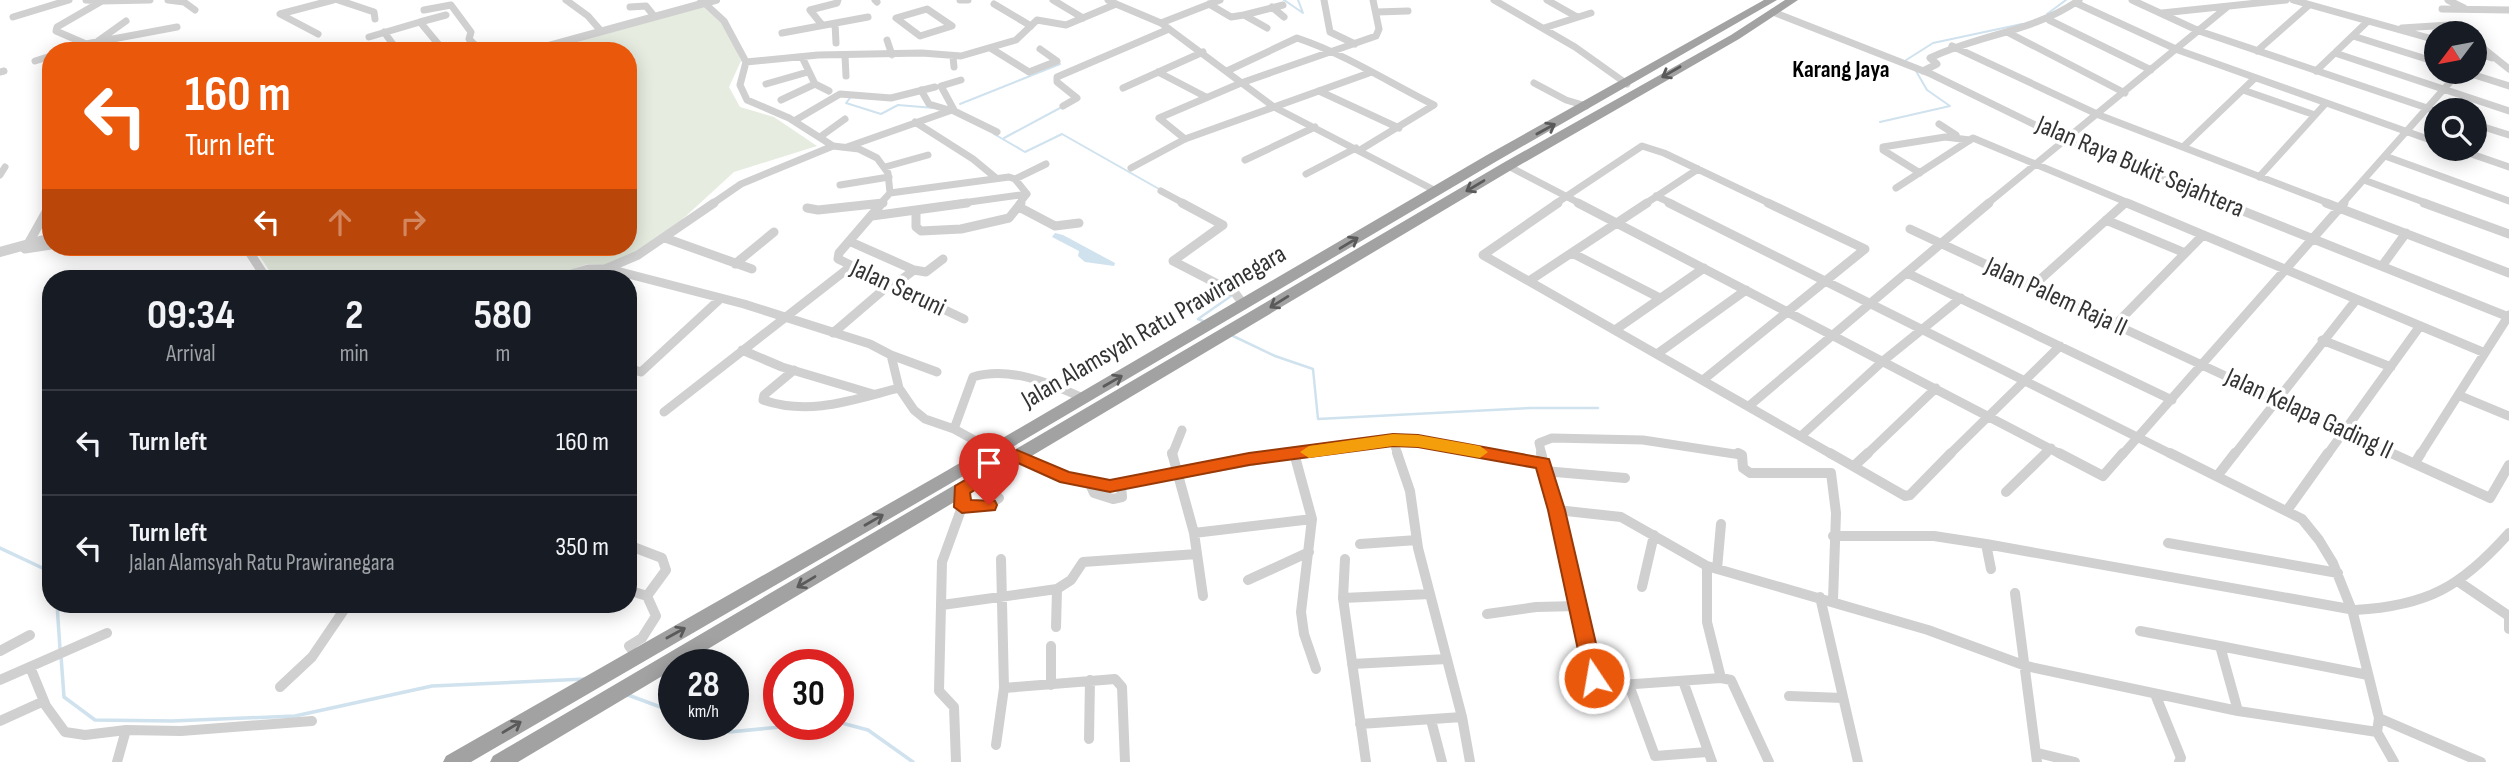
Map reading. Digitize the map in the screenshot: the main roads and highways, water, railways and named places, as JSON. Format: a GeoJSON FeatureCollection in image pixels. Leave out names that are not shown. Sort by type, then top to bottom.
{"type":"FeatureCollection","features":[{"type":"Feature","properties":{"kind":"highway","name":"Jalan Alamsyah Ratu Prawiranegara"},"geometry":{"type":"LineString","coordinates":[[453,762],[1083,398],[1216,331],[1245,323],[1508,166],[1624,89],[1772,6],[1793,0]]}},
{"type":"Feature","properties":{"kind":"highway","name":"Jalan Alamsyah Ratu Prawiranegara"},"geometry":{"type":"LineString","coordinates":[[500,762],[962,498],[1017,456],[1216,331],[1227,316],[1244,305],[1436,191],[1586,106],[1624,89]]}},
{"type":"Feature","properties":{"kind":"water"},"geometry":{"type":"Polygon","coordinates":[[[1055,233],[1115,263],[1114,266],[1085,262],[1078,256],[1079,251],[1052,237],[1055,233]]]}},
{"type":"Feature","properties":{"kind":"waterway"},"geometry":{"type":"LineString","coordinates":[[1284,0],[1303,13],[1298,0]]}},
{"type":"Feature","properties":{"kind":"waterway"},"geometry":{"type":"LineString","coordinates":[[2047,14],[2066,0]]}},
{"type":"Feature","properties":{"kind":"waterway"},"geometry":{"type":"LineString","coordinates":[[1903,62],[1933,43],[2022,24]]}},
{"type":"Feature","properties":{"kind":"waterway"},"geometry":{"type":"LineString","coordinates":[[960,104],[1060,64]]}},
{"type":"Feature","properties":{"kind":"waterway"},"geometry":{"type":"LineString","coordinates":[[1880,122],[1950,106],[1927,90],[1916,71]]}},
{"type":"Feature","properties":{"kind":"waterway"},"geometry":{"type":"LineString","coordinates":[[850,98],[846,103],[881,114],[898,105],[934,108]]}},
{"type":"Feature","properties":{"kind":"waterway"},"geometry":{"type":"LineString","coordinates":[[1004,138],[1060,108]]}},
{"type":"Feature","properties":{"kind":"waterway"},"geometry":{"type":"LineString","coordinates":[[994,134],[1025,152],[1062,134],[1159,189]]}},
{"type":"Feature","properties":{"kind":"waterway"},"geometry":{"type":"LineString","coordinates":[[1203,321],[1198,319],[1231,296],[1218,289]]}},
{"type":"Feature","properties":{"kind":"waterway"},"geometry":{"type":"LineString","coordinates":[[1231,335],[1275,356],[1313,369],[1318,419],[1531,408],[1598,408]]}},
{"type":"Feature","properties":{"kind":"waterway"},"geometry":{"type":"LineString","coordinates":[[0,548],[42,568]]}},
{"type":"Feature","properties":{"kind":"waterway"},"geometry":{"type":"LineString","coordinates":[[58,613],[60,649]]}},
{"type":"Feature","properties":{"kind":"waterway"},"geometry":{"type":"LineString","coordinates":[[61,656],[64,697],[95,720],[172,721],[295,716],[432,686],[586,679]]}},
{"type":"Feature","properties":{"kind":"waterway"},"geometry":{"type":"LineString","coordinates":[[628,695],[658,706]]}},
{"type":"Feature","properties":{"kind":"waterway"},"geometry":{"type":"LineString","coordinates":[[854,726],[868,730],[913,762]]}},
{"type":"Feature","properties":{"kind":"waterway"},"geometry":{"type":"LineString","coordinates":[[749,730],[763,729]]}},
{"type":"Feature","properties":{"kind":"district","name":"Karang Jaya"},"geometry":{"type":"Point","coordinates":[1841,69]}}]}
